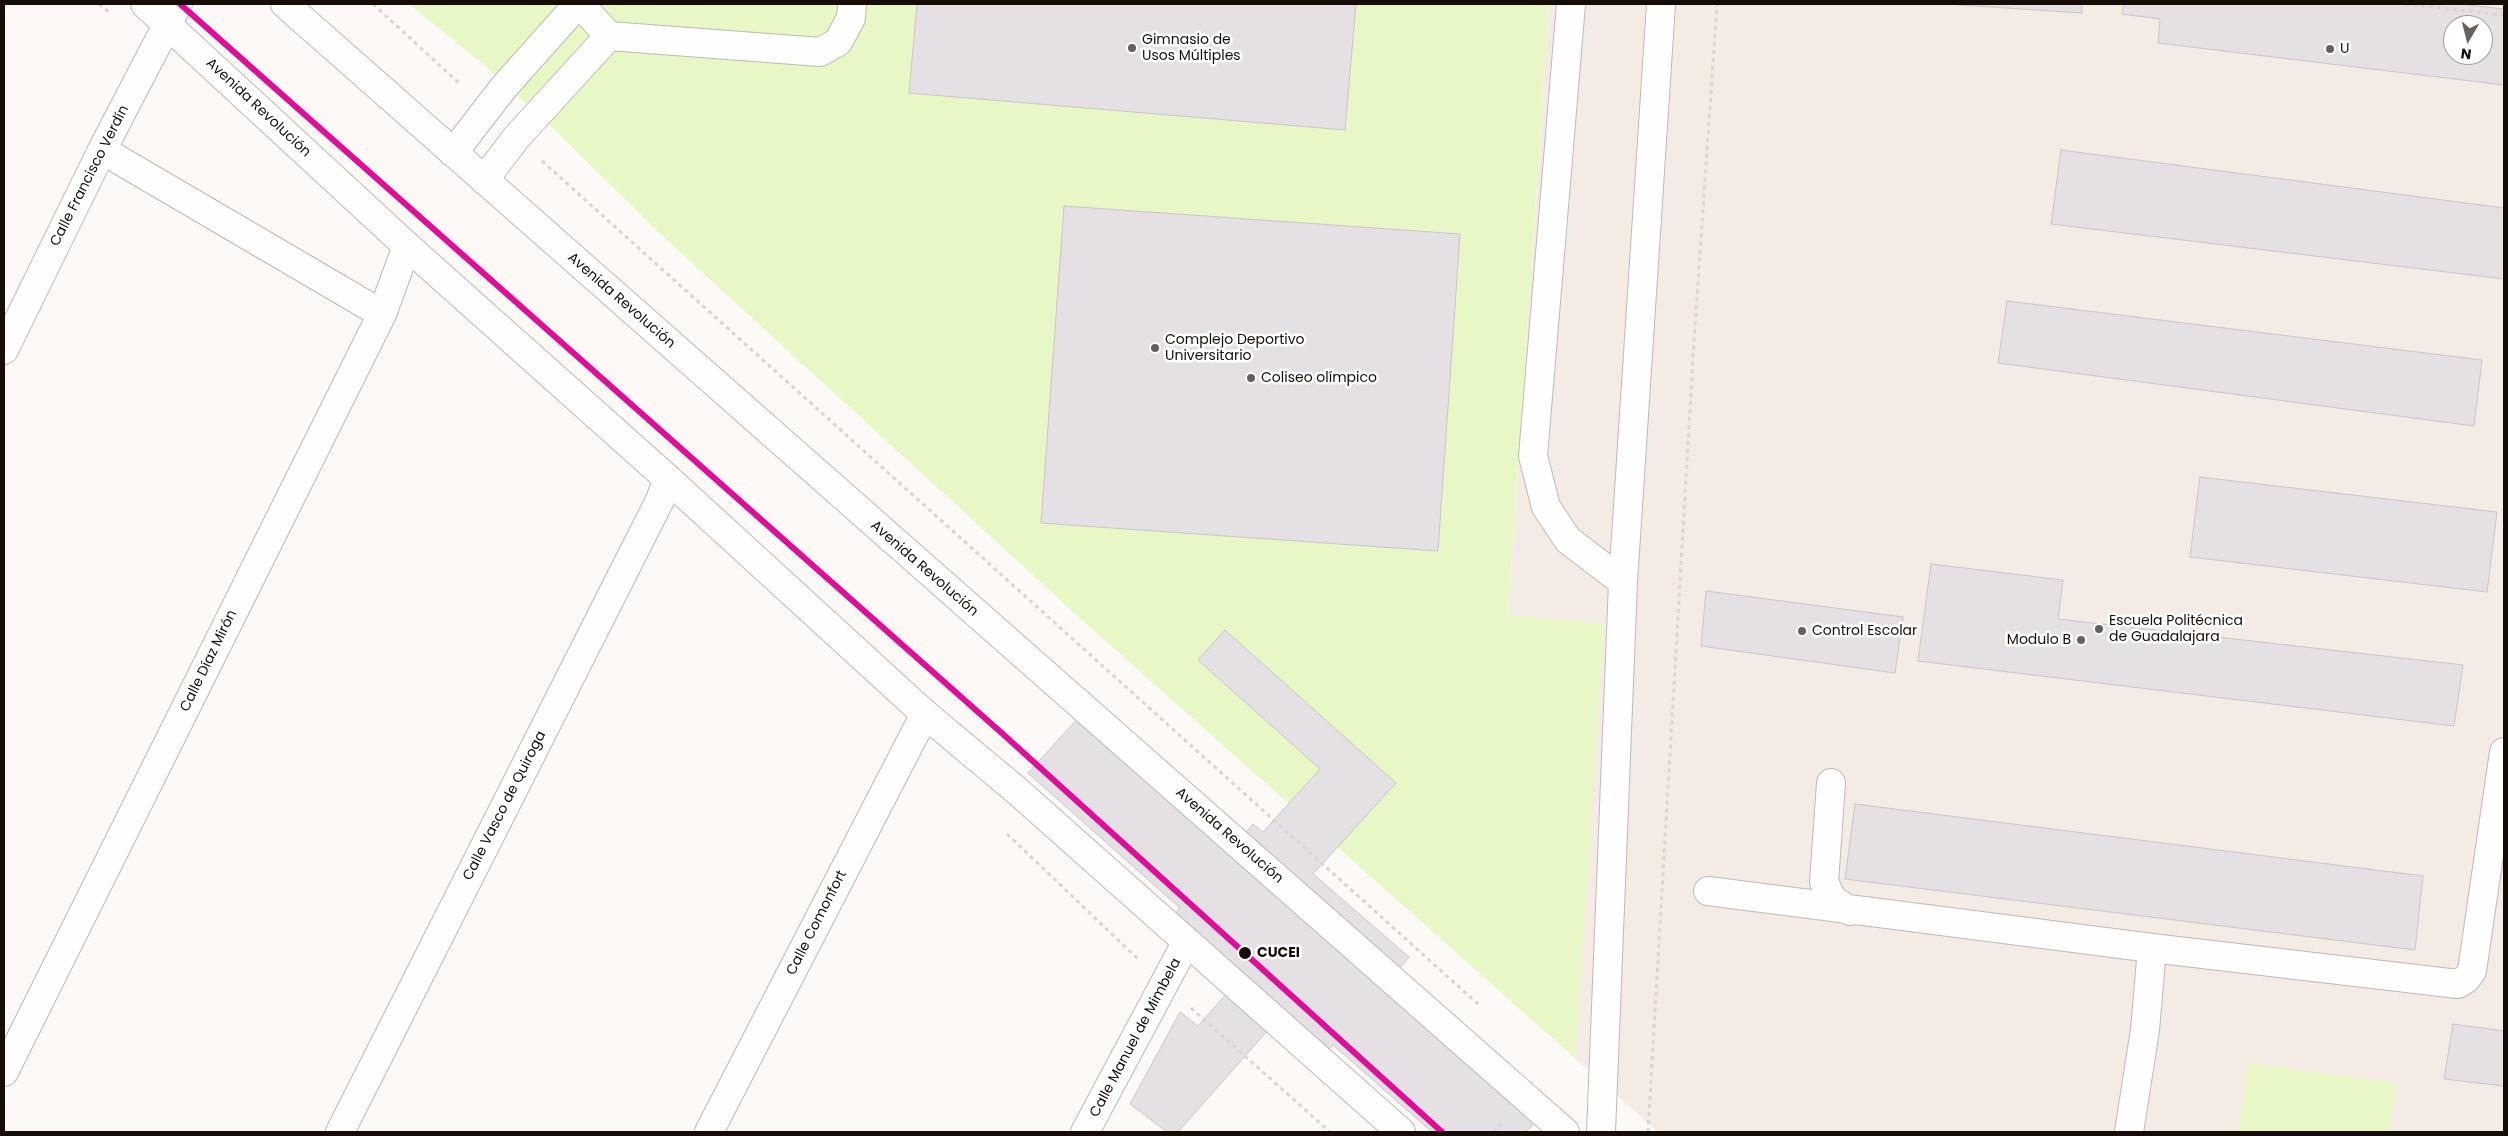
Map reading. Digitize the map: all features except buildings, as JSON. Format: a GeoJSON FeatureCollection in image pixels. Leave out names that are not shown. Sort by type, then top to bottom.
{"type":"FeatureCollection","features":[{"type":"Feature","properties":{"kind":"main road","name":"Avenida Revolución"},"geometry":{"type":"LineString","coordinates":[[145,4],[173,14],[408,246],[668,479],[925,714],[1016,790],[1401,1132]]}},
{"type":"Feature","properties":{"kind":"main road","name":"Avenida Revolución"},"geometry":{"type":"LineString","coordinates":[[285,4],[1565,1132]]}},
{"type":"Feature","properties":{"kind":"main road"},"geometry":{"type":"LineString","coordinates":[[452,153],[486,109],[579,4],[609,36],[820,52],[838,42],[851,18],[852,4]]}},
{"type":"Feature","properties":{"kind":"main road"},"geometry":{"type":"LineString","coordinates":[[1571,4],[1533,456],[1546,507],[1568,540],[1622,582]]}},
{"type":"Feature","properties":{"kind":"main road"},"geometry":{"type":"LineString","coordinates":[[1601,1132],[1622,582],[1661,4]]}},
{"type":"Feature","properties":{"kind":"main road","name":"Calle Francisco Verdín"},"geometry":{"type":"LineString","coordinates":[[4,350],[102,150],[173,14]]}},
{"type":"Feature","properties":{"kind":"main road"},"geometry":{"type":"LineString","coordinates":[[484,180],[516,138],[609,36]]}},
{"type":"Feature","properties":{"kind":"main road"},"geometry":{"type":"LineString","coordinates":[[102,150],[382,314]]}},
{"type":"Feature","properties":{"kind":"main road","name":"Calle Díaz Mirón"},"geometry":{"type":"LineString","coordinates":[[4,1072],[382,314],[408,246]]}},
{"type":"Feature","properties":{"kind":"main road","name":"Calle Vasco de Quiroga"},"geometry":{"type":"LineString","coordinates":[[340,1132],[659,502],[668,479]]}},
{"type":"Feature","properties":{"kind":"main road","name":"Calle Comonfort"},"geometry":{"type":"LineString","coordinates":[[708,1132],[925,714]]}},
{"type":"Feature","properties":{"kind":"main road"},"geometry":{"type":"LineString","coordinates":[[1708,891],[1850,911],[2458,984],[2472,971],[2504,752]]}},
{"type":"Feature","properties":{"kind":"main road"},"geometry":{"type":"LineString","coordinates":[[1830,783],[1824,882],[1832,899],[1850,911]]}},
{"type":"Feature","properties":{"kind":"main road","name":"Calle Manuel de Mimbela"},"geometry":{"type":"LineString","coordinates":[[1085,1132],[1186,943]]}},
{"type":"Feature","properties":{"kind":"main road"},"geometry":{"type":"LineString","coordinates":[[2128,1132],[2145,1030],[2152,948]]}},
{"type":"Feature","properties":{"kind":"path"},"geometry":{"type":"LineString","coordinates":[[373,4],[486,109]]}},
{"type":"Feature","properties":{"kind":"path"},"geometry":{"type":"LineString","coordinates":[[1648,1132],[1693,361],[1717,4]]}},
{"type":"Feature","properties":{"kind":"path"},"geometry":{"type":"LineString","coordinates":[[2405,4],[2504,15]]}},
{"type":"Feature","properties":{"kind":"path"},"geometry":{"type":"LineString","coordinates":[[516,138],[1484,1010]]}},
{"type":"Feature","properties":{"kind":"shaded area","name":"Escuela Politécnica de Guadalajara"},"geometry":{"type":"Polygon","coordinates":[[[1549,4],[2504,4],[2504,1132],[1658,1132],[1071,610],[1200,624],[1508,616],[1549,4]]]}},
{"type":"Feature","properties":{"kind":"green space","name":"Complejo Deportivo Universitario"},"geometry":{"type":"Polygon","coordinates":[[[409,4],[1549,4],[1508,615],[1604,624],[1575,1058],[1071,610],[656,230],[557,132],[483,64],[409,4]]]}},
{"type":"Feature","properties":{"kind":"green space"},"geometry":{"type":"Polygon","coordinates":[[[2248,1063],[2396,1083],[2389,1132],[2238,1132],[2248,1063]]]}},
{"type":"Feature","properties":{"kind":"transit line"},"geometry":{"type":"LineString","coordinates":[[180,4],[1004,735],[1442,1132]]}},
{"type":"Feature","properties":{"kind":"place","name":"Gimnasio de Usos Múltiples"},"geometry":{"type":"Point","coordinates":[1132,48]}},
{"type":"Feature","properties":{"kind":"place","name":"U"},"geometry":{"type":"Point","coordinates":[2330,49]}},
{"type":"Feature","properties":{"kind":"place","name":"Complejo Deportivo Universitario"},"geometry":{"type":"Point","coordinates":[1155,348]}},
{"type":"Feature","properties":{"kind":"place","name":"Coliseo olímpico"},"geometry":{"type":"Point","coordinates":[1251,378]}},
{"type":"Feature","properties":{"kind":"place","name":"Escuela Politécnica de Guadalajara"},"geometry":{"type":"Point","coordinates":[2099,629]}},
{"type":"Feature","properties":{"kind":"place","name":"Control Escolar"},"geometry":{"type":"Point","coordinates":[1802,631]}},
{"type":"Feature","properties":{"kind":"place","name":"Modulo B"},"geometry":{"type":"Point","coordinates":[2081,640]}},
{"type":"Feature","properties":{"kind":"place","name":"CUCEI"},"geometry":{"type":"Point","coordinates":[1245,953]}}]}
